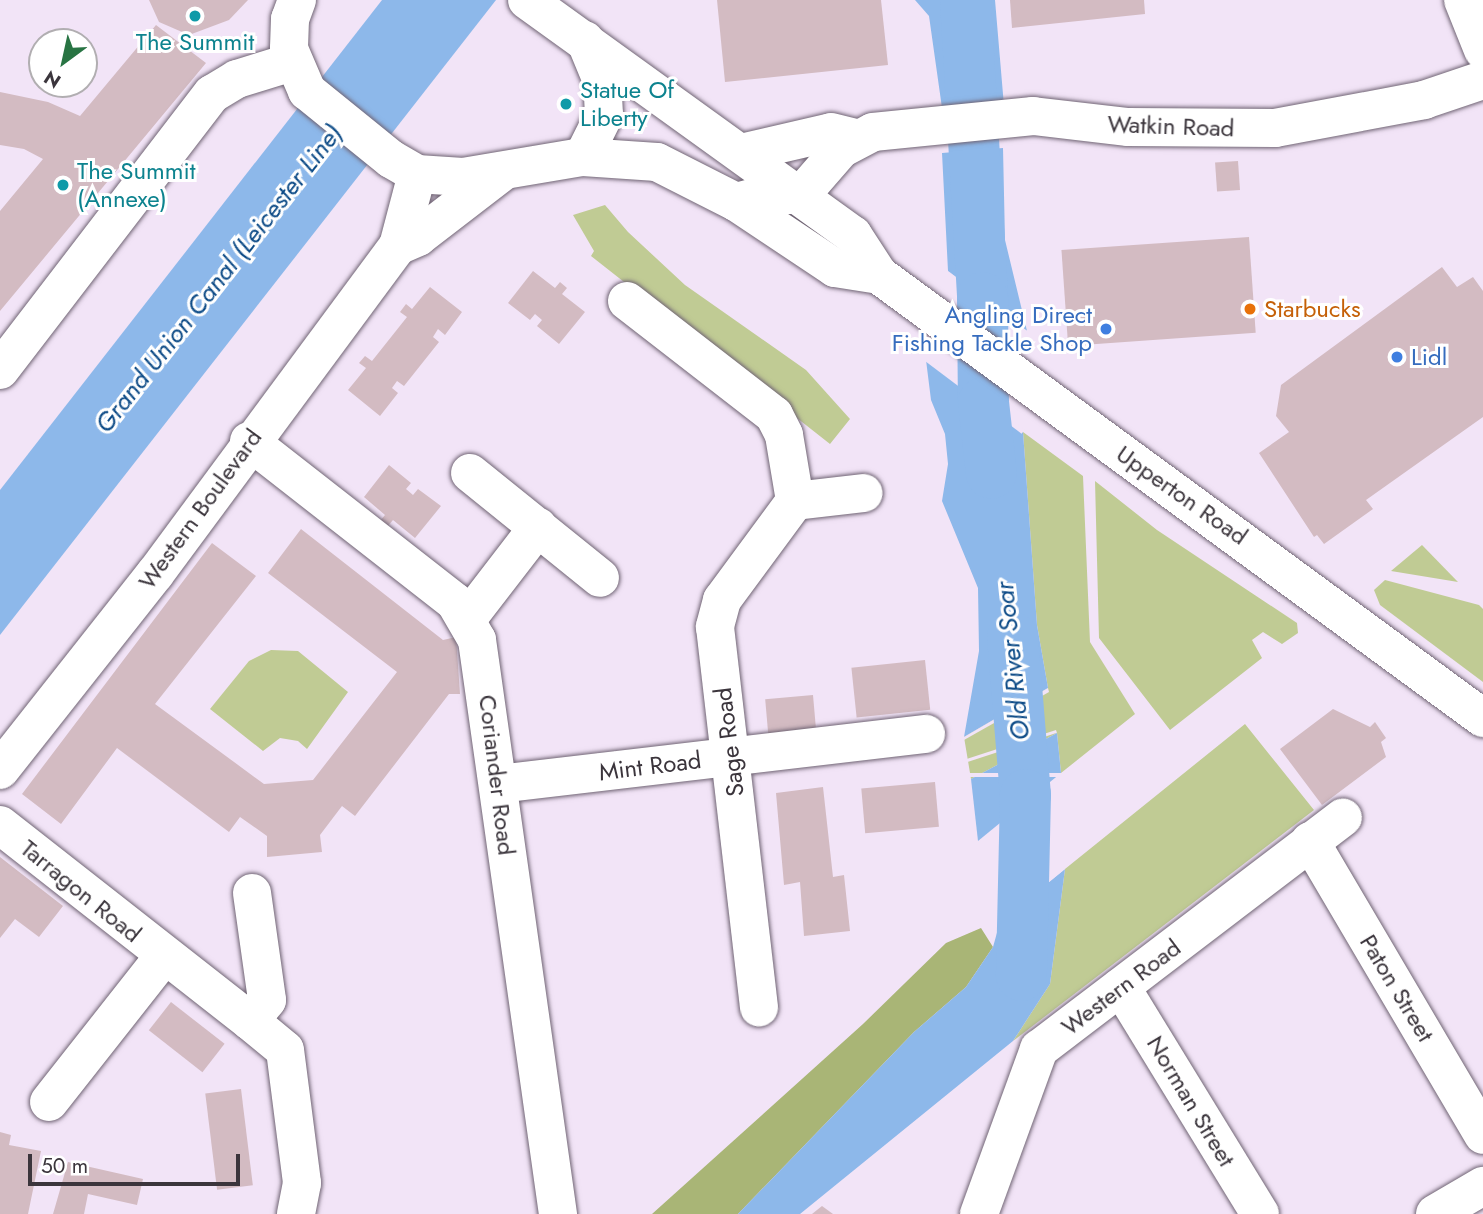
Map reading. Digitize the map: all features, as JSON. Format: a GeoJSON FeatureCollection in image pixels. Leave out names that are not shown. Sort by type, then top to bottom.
{"type":"FeatureCollection","features":[{"type":"Feature","properties":{"kind":"street"},"geometry":{"type":"LineString","coordinates":[[297,0],[290,19],[300,76],[404,166]]}},
{"type":"Feature","properties":{"kind":"street","name":"Upperton Road"},"geometry":{"type":"LineString","coordinates":[[527,0],[853,235],[878,275],[1483,718]]}},
{"type":"Feature","properties":{"kind":"street"},"geometry":{"type":"LineString","coordinates":[[1463,0],[1483,50]]}},
{"type":"Feature","properties":{"kind":"street"},"geometry":{"type":"LineString","coordinates":[[583,157],[604,115],[603,81],[585,40]]}},
{"type":"Feature","properties":{"kind":"street"},"geometry":{"type":"LineString","coordinates":[[0,370],[212,94],[237,79],[300,76]]}},
{"type":"Feature","properties":{"kind":"street","name":"Watkin Road"},"geometry":{"type":"LineString","coordinates":[[740,153],[831,132],[855,138],[933,124],[1033,116],[1128,127],[1275,128],[1424,100],[1483,80]]}},
{"type":"Feature","properties":{"kind":"street"},"geometry":{"type":"LineString","coordinates":[[736,202],[763,195],[801,195],[855,138]]}},
{"type":"Feature","properties":{"kind":"street","name":"Upperton Road"},"geometry":{"type":"LineString","coordinates":[[404,166],[440,179],[502,173],[583,157],[657,162],[736,202],[835,268],[878,275]]}},
{"type":"Feature","properties":{"kind":"street","name":"Western Boulevard"},"geometry":{"type":"LineString","coordinates":[[398,246],[404,166]]}},
{"type":"Feature","properties":{"kind":"street","name":"Western Boulevard"},"geometry":{"type":"LineString","coordinates":[[0,770],[155,574],[249,441],[398,246],[418,237],[502,173]]}},
{"type":"Feature","properties":{"kind":"street"},"geometry":{"type":"LineString","coordinates":[[627,301],[774,415],[783,435],[795,501],[864,492]]}},
{"type":"Feature","properties":{"kind":"street","name":"Coriander Road"},"geometry":{"type":"LineString","coordinates":[[249,441],[455,602],[468,618],[482,659],[558,1214]]}},
{"type":"Feature","properties":{"kind":"street"},"geometry":{"type":"LineString","coordinates":[[470,473],[600,578]]}},
{"type":"Feature","properties":{"kind":"street","name":"Sage Road"},"geometry":{"type":"LineString","coordinates":[[759,1007],[715,627],[723,600],[795,501]]}},
{"type":"Feature","properties":{"kind":"street"},"geometry":{"type":"LineString","coordinates":[[468,618],[538,527]]}},
{"type":"Feature","properties":{"kind":"street","name":"Mint Road"},"geometry":{"type":"LineString","coordinates":[[499,785],[731,755],[926,734]]}},
{"type":"Feature","properties":{"kind":"street","name":"Western Road"},"geometry":{"type":"LineString","coordinates":[[987,1208],[1039,1049],[1343,817]]}},
{"type":"Feature","properties":{"kind":"street","name":"Tarragon Road"},"geometry":{"type":"LineString","coordinates":[[0,825],[163,957],[285,1050],[302,1183],[296,1214]]}},
{"type":"Feature","properties":{"kind":"street","name":"Paton Street"},"geometry":{"type":"LineString","coordinates":[[1310,841],[1483,1135]]}},
{"type":"Feature","properties":{"kind":"street"},"geometry":{"type":"LineString","coordinates":[[250,1021],[267,1000],[252,892]]}},
{"type":"Feature","properties":{"kind":"street","name":"Tarragon Road"},"geometry":{"type":"LineString","coordinates":[[49,1102],[163,957]]}},
{"type":"Feature","properties":{"kind":"street","name":"Norman Street"},"geometry":{"type":"LineString","coordinates":[[1121,988],[1260,1214]]}},
{"type":"Feature","properties":{"kind":"street"},"geometry":{"type":"LineString","coordinates":[[1435,1214],[1483,1186]]}},
{"type":"Feature","properties":{"kind":"green space"},"geometry":{"type":"Polygon","coordinates":[[[605,205],[628,232],[685,285],[806,370],[850,419],[830,444],[591,256],[594,251],[573,215],[605,205]]]}},
{"type":"Feature","properties":{"kind":"green space"},"geometry":{"type":"Polygon","coordinates":[[[1023,432],[1083,476],[1090,642],[1135,714],[1061,773],[1057,733],[971,779],[964,737],[1048,688],[1037,625],[1023,432]]]}},
{"type":"Feature","properties":{"kind":"green space"},"geometry":{"type":"Polygon","coordinates":[[[1095,481],[1157,530],[1297,623],[1298,633],[1282,644],[1263,632],[1252,640],[1262,658],[1170,730],[1099,638],[1095,481]]]}},
{"type":"Feature","properties":{"kind":"green space"},"geometry":{"type":"Polygon","coordinates":[[[1422,545],[1458,582],[1391,571],[1422,545]]]}},
{"type":"Feature","properties":{"kind":"green space"},"geometry":{"type":"Polygon","coordinates":[[[1385,580],[1479,605],[1483,609],[1483,682],[1380,605],[1374,590],[1385,580]]]}},
{"type":"Feature","properties":{"kind":"green space"},"geometry":{"type":"Polygon","coordinates":[[[271,650],[298,651],[348,692],[307,749],[298,741],[280,738],[263,751],[210,709],[249,661],[271,650]]]}},
{"type":"Feature","properties":{"kind":"green space"},"geometry":{"type":"Polygon","coordinates":[[[1245,724],[1314,810],[1013,1041],[1050,984],[1065,869],[1245,724]]]}},
{"type":"Feature","properties":{"kind":"green space"},"geometry":{"type":"Polygon","coordinates":[[[981,928],[993,947],[966,987],[914,1032],[738,1214],[652,1214],[863,1024],[946,943],[981,928]]]}},
{"type":"Feature","properties":{"kind":"water","name":"Grand Union Canal (Leicester Line)"},"geometry":{"type":"Polygon","coordinates":[[[382,0],[496,0],[0,635],[0,490],[382,0]]]}},
{"type":"Feature","properties":{"kind":"water"},"geometry":{"type":"Polygon","coordinates":[[[915,0],[995,0],[1004,106],[942,108],[929,16],[915,0]]]}},
{"type":"Feature","properties":{"kind":"water"},"geometry":{"type":"Polygon","coordinates":[[[1003,148],[1005,240],[1027,331],[948,271],[942,153],[1003,148]]]}},
{"type":"Feature","properties":{"kind":"water"},"geometry":{"type":"Polygon","coordinates":[[[926,360],[1023,432],[1037,625],[1048,688],[964,737],[979,651],[978,588],[942,501],[948,464],[945,434],[931,400],[926,360]]]}},
{"type":"Feature","properties":{"kind":"water"},"geometry":{"type":"Polygon","coordinates":[[[1057,733],[1061,773],[978,841],[971,779],[1057,733]]]}},
{"type":"Feature","properties":{"kind":"water"},"geometry":{"type":"Polygon","coordinates":[[[1065,869],[1050,984],[1013,1041],[800,1214],[738,1214],[914,1032],[966,987],[993,947],[1000,922],[1065,869]]]}},
{"type":"Feature","properties":{"kind":"pier"},"geometry":{"type":"Polygon","coordinates":[[[944,268],[948,271],[1030,333],[1025,334],[944,268]]]}},
{"type":"Feature","properties":{"kind":"pier"},"geometry":{"type":"Polygon","coordinates":[[[928,357],[1025,430],[1022,434],[925,361],[928,357]]]}},
{"type":"Feature","properties":{"kind":"pier"},"geometry":{"type":"Polygon","coordinates":[[[1048,688],[1049,692],[964,740],[964,737],[1048,688]]]}},
{"type":"Feature","properties":{"kind":"pier"},"geometry":{"type":"Polygon","coordinates":[[[1056,730],[1057,733],[964,763],[963,760],[1056,730]]]}},
{"type":"Feature","properties":{"kind":"pier"},"geometry":{"type":"Polygon","coordinates":[[[954,773],[1061,773],[1061,777],[954,777],[954,773]]]}},
{"type":"Feature","properties":{"kind":"pier"},"geometry":{"type":"Polygon","coordinates":[[[1065,866],[1065,869],[1000,922],[999,918],[1065,866]]]}},
{"type":"Feature","properties":{"kind":"building","name":"The Summit"},"geometry":{"type":"Polygon","coordinates":[[[149,0],[248,0],[229,20],[189,35],[159,22],[149,0]]]}},
{"type":"Feature","properties":{"kind":"building"},"geometry":{"type":"Polygon","coordinates":[[[717,0],[881,0],[888,65],[725,82],[717,0]]]}},
{"type":"Feature","properties":{"kind":"building"},"geometry":{"type":"Polygon","coordinates":[[[1010,0],[1144,0],[1145,14],[1012,28],[1010,0]]]}},
{"type":"Feature","properties":{"kind":"building","name":"The Summit (Annexe)"},"geometry":{"type":"Polygon","coordinates":[[[156,25],[206,63],[0,311],[0,211],[43,159],[24,149],[0,145],[0,92],[48,102],[80,116],[98,98],[98,94],[156,25]]]}},
{"type":"Feature","properties":{"kind":"building"},"geometry":{"type":"Polygon","coordinates":[[[1238,161],[1240,190],[1217,192],[1215,163],[1238,161]]]}},
{"type":"Feature","properties":{"kind":"building"},"geometry":{"type":"Polygon","coordinates":[[[1249,237],[1256,333],[1068,346],[1061,250],[1249,237]]]}},
{"type":"Feature","properties":{"kind":"building"},"geometry":{"type":"Polygon","coordinates":[[[1442,267],[1457,287],[1473,277],[1483,291],[1483,417],[1366,500],[1373,509],[1324,544],[1317,535],[1314,537],[1259,453],[1289,432],[1276,416],[1281,385],[1442,267]]]}},
{"type":"Feature","properties":{"kind":"building"},"geometry":{"type":"Polygon","coordinates":[[[533,271],[555,288],[560,282],[567,288],[562,294],[585,312],[559,344],[537,326],[542,320],[535,314],[530,320],[508,303],[533,271]]]}},
{"type":"Feature","properties":{"kind":"building"},"geometry":{"type":"Polygon","coordinates":[[[430,287],[462,312],[445,335],[438,329],[433,337],[439,342],[404,386],[397,381],[392,388],[398,393],[380,416],[348,390],[366,368],[359,363],[365,356],[372,361],[407,317],[400,312],[406,304],[412,309],[430,287]]]}},
{"type":"Feature","properties":{"kind":"building"},"geometry":{"type":"Polygon","coordinates":[[[389,465],[411,483],[406,489],[413,495],[418,489],[441,506],[415,538],[393,520],[387,527],[380,521],[385,515],[364,497],[389,465]]]}},
{"type":"Feature","properties":{"kind":"building"},"geometry":{"type":"Polygon","coordinates":[[[301,529],[443,640],[456,637],[460,694],[449,694],[355,816],[342,806],[320,835],[322,852],[267,857],[267,836],[240,817],[229,832],[117,748],[61,824],[22,794],[212,543],[256,576],[155,704],[264,784],[313,780],[397,672],[268,573],[301,529]]]}},
{"type":"Feature","properties":{"kind":"building"},"geometry":{"type":"Polygon","coordinates":[[[925,660],[930,710],[857,717],[851,668],[925,660]]]}},
{"type":"Feature","properties":{"kind":"building"},"geometry":{"type":"Polygon","coordinates":[[[813,695],[817,740],[769,744],[765,699],[813,695]]]}},
{"type":"Feature","properties":{"kind":"building"},"geometry":{"type":"Polygon","coordinates":[[[1333,709],[1370,727],[1375,722],[1386,738],[1381,742],[1386,757],[1322,805],[1280,749],[1333,709]]]}},
{"type":"Feature","properties":{"kind":"building"},"geometry":{"type":"Polygon","coordinates":[[[935,782],[939,827],[865,833],[861,788],[935,782]]]}},
{"type":"Feature","properties":{"kind":"building"},"geometry":{"type":"Polygon","coordinates":[[[823,787],[833,877],[844,875],[850,931],[804,936],[800,882],[784,885],[776,793],[823,787]]]}},
{"type":"Feature","properties":{"kind":"building"},"geometry":{"type":"Polygon","coordinates":[[[0,857],[63,906],[39,937],[15,919],[0,938],[0,857]]]}},
{"type":"Feature","properties":{"kind":"building"},"geometry":{"type":"Polygon","coordinates":[[[171,1002],[225,1044],[202,1072],[149,1030],[171,1002]]]}},
{"type":"Feature","properties":{"kind":"building"},"geometry":{"type":"Polygon","coordinates":[[[241,1089],[253,1185],[217,1190],[205,1093],[241,1089]]]}},
{"type":"Feature","properties":{"kind":"building"},"geometry":{"type":"Polygon","coordinates":[[[0,1132],[11,1135],[9,1145],[41,1151],[28,1214],[0,1214],[0,1132]]]}},
{"type":"Feature","properties":{"kind":"building"},"geometry":{"type":"Polygon","coordinates":[[[68,1162],[143,1179],[137,1205],[88,1194],[84,1214],[53,1214],[68,1162]]]}},
{"type":"Feature","properties":{"kind":"building"},"geometry":{"type":"Polygon","coordinates":[[[822,1206],[833,1214],[812,1214],[822,1206]]]}},
{"type":"Feature","properties":{"kind":"waterway","name":"Old River Soar"},"geometry":{"type":"LineString","coordinates":[[965,0],[982,297],[983,402],[991,473]]}},
{"type":"Feature","properties":{"kind":"waterway","name":"Old River Soar"},"geometry":{"type":"LineString","coordinates":[[1012,637],[1025,794],[1021,975]]}},
{"type":"Feature","properties":{"kind":"place","name":"The Summit"},"geometry":{"type":"Point","coordinates":[195,16]}},
{"type":"Feature","properties":{"kind":"place","name":"Statue Of Liberty"},"geometry":{"type":"Point","coordinates":[566,104]}},
{"type":"Feature","properties":{"kind":"place","name":"The Summit (Annexe)"},"geometry":{"type":"Point","coordinates":[63,185]}},
{"type":"Feature","properties":{"kind":"place","name":"Starbucks"},"geometry":{"type":"Point","coordinates":[1250,309]}},
{"type":"Feature","properties":{"kind":"place","name":"Angling Direct Fishing Tackle Shop"},"geometry":{"type":"Point","coordinates":[1106,329]}},
{"type":"Feature","properties":{"kind":"place","name":"Lidl"},"geometry":{"type":"Point","coordinates":[1397,357]}}]}
